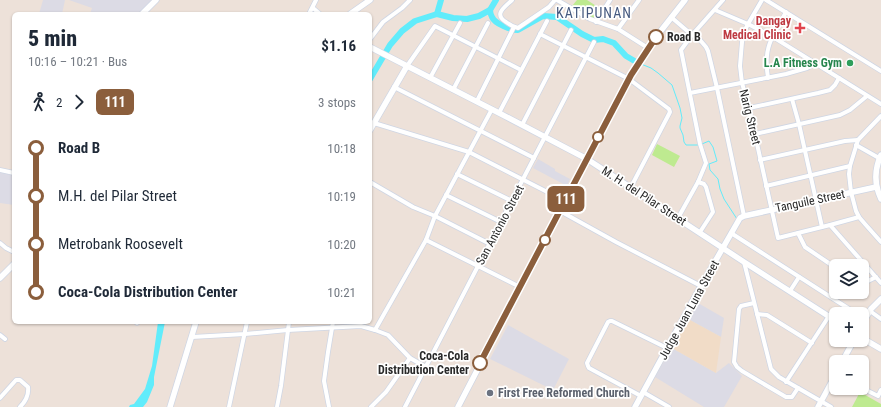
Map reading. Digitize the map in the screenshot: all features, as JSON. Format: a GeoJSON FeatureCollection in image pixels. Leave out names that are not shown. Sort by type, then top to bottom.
{"type":"FeatureCollection","features":[{"type":"Feature","properties":{"kind":"street"},"geometry":{"type":"LineString","coordinates":[[144,12],[156,0]]}},
{"type":"Feature","properties":{"kind":"street"},"geometry":{"type":"LineString","coordinates":[[310,12],[316,0]]}},
{"type":"Feature","properties":{"kind":"street"},"geometry":{"type":"LineString","coordinates":[[353,12],[370,0]]}},
{"type":"Feature","properties":{"kind":"street"},"geometry":{"type":"LineString","coordinates":[[372,36],[383,22],[410,0]]}},
{"type":"Feature","properties":{"kind":"street"},"geometry":{"type":"LineString","coordinates":[[512,0],[501,11],[500,18],[513,30]]}},
{"type":"Feature","properties":{"kind":"street"},"geometry":{"type":"LineString","coordinates":[[477,101],[513,30],[520,27],[549,7],[556,0],[596,22],[618,29],[648,48]]}},
{"type":"Feature","properties":{"kind":"street"},"geometry":{"type":"LineString","coordinates":[[596,22],[610,0]]}},
{"type":"Feature","properties":{"kind":"street"},"geometry":{"type":"LineString","coordinates":[[618,29],[639,0]]}},
{"type":"Feature","properties":{"kind":"street"},"geometry":{"type":"LineString","coordinates":[[458,407],[629,79],[648,48],[685,0]]}},
{"type":"Feature","properties":{"kind":"street"},"geometry":{"type":"LineString","coordinates":[[678,218],[698,182],[706,163],[681,50],[723,0]]}},
{"type":"Feature","properties":{"kind":"street","name":"Narig Street"},"geometry":{"type":"LineString","coordinates":[[762,0],[748,24],[742,42],[740,66],[742,83],[778,238],[798,233]]}},
{"type":"Feature","properties":{"kind":"street"},"geometry":{"type":"LineString","coordinates":[[766,0],[881,70]]}},
{"type":"Feature","properties":{"kind":"street"},"geometry":{"type":"LineString","coordinates":[[313,8],[318,12]]}},
{"type":"Feature","properties":{"kind":"street"},"geometry":{"type":"LineString","coordinates":[[715,10],[748,24],[773,37],[881,104]]}},
{"type":"Feature","properties":{"kind":"street"},"geometry":{"type":"LineString","coordinates":[[768,78],[767,56],[769,45],[786,12]]}},
{"type":"Feature","properties":{"kind":"street"},"geometry":{"type":"LineString","coordinates":[[671,17],[693,34],[706,46],[708,51],[744,216]]}},
{"type":"Feature","properties":{"kind":"street"},"geometry":{"type":"LineString","coordinates":[[499,113],[547,21]]}},
{"type":"Feature","properties":{"kind":"street"},"geometry":{"type":"LineString","coordinates":[[430,78],[460,23]]}},
{"type":"Feature","properties":{"kind":"street"},"geometry":{"type":"LineString","coordinates":[[453,90],[488,23]]}},
{"type":"Feature","properties":{"kind":"street"},"geometry":{"type":"LineString","coordinates":[[372,126],[407,66],[435,26],[521,70]]}},
{"type":"Feature","properties":{"kind":"street"},"geometry":{"type":"LineString","coordinates":[[522,125],[571,30]]}},
{"type":"Feature","properties":{"kind":"street"},"geometry":{"type":"LineString","coordinates":[[540,34],[629,79],[668,108],[670,112],[631,187]]}},
{"type":"Feature","properties":{"kind":"street","name":"San Antonio Street"},"geometry":{"type":"LineString","coordinates":[[405,407],[594,42]]}},
{"type":"Feature","properties":{"kind":"street","name":"M. H. del Pilar Street"},"geometry":{"type":"LineString","coordinates":[[372,48],[587,159],[829,316]]}},
{"type":"Feature","properties":{"kind":"street"},"geometry":{"type":"LineString","coordinates":[[690,93],[768,78],[807,68],[816,63]]}},
{"type":"Feature","properties":{"kind":"street"},"geometry":{"type":"LineString","coordinates":[[749,108],[830,90],[839,78]]}},
{"type":"Feature","properties":{"kind":"street"},"geometry":{"type":"LineString","coordinates":[[394,87],[534,158]]}},
{"type":"Feature","properties":{"kind":"street"},"geometry":{"type":"LineString","coordinates":[[755,134],[840,115],[850,110],[867,96]]}},
{"type":"Feature","properties":{"kind":"street"},"geometry":{"type":"LineString","coordinates":[[792,99],[817,200],[822,227]]}},
{"type":"Feature","properties":{"kind":"street"},"geometry":{"type":"LineString","coordinates":[[375,330],[426,240],[435,216],[492,109]]}},
{"type":"Feature","properties":{"kind":"street"},"geometry":{"type":"LineString","coordinates":[[881,116],[858,140],[849,174],[854,206],[859,217],[881,242]]}},
{"type":"Feature","properties":{"kind":"street"},"geometry":{"type":"LineString","coordinates":[[374,122],[469,152],[565,201]]}},
{"type":"Feature","properties":{"kind":"street"},"geometry":{"type":"LineString","coordinates":[[760,160],[845,141],[858,140]]}},
{"type":"Feature","properties":{"kind":"street"},"geometry":{"type":"LineString","coordinates":[[856,145],[880,157],[875,182],[881,198]]}},
{"type":"Feature","properties":{"kind":"street"},"geometry":{"type":"LineString","coordinates":[[766,186],[850,166]]}},
{"type":"Feature","properties":{"kind":"street"},"geometry":{"type":"LineString","coordinates":[[0,170],[12,172]]}},
{"type":"Feature","properties":{"kind":"street"},"geometry":{"type":"LineString","coordinates":[[457,174],[512,201]]}},
{"type":"Feature","properties":{"kind":"street"},"geometry":{"type":"LineString","coordinates":[[698,182],[704,184],[706,187],[713,212],[700,232]]}},
{"type":"Feature","properties":{"kind":"street"},"geometry":{"type":"LineString","coordinates":[[372,183],[413,207],[435,216],[490,244]]}},
{"type":"Feature","properties":{"kind":"street","name":"Tanguile Street"},"geometry":{"type":"LineString","coordinates":[[744,216],[876,186]]}},
{"type":"Feature","properties":{"kind":"street"},"geometry":{"type":"LineString","coordinates":[[446,195],[501,222]]}},
{"type":"Feature","properties":{"kind":"street"},"geometry":{"type":"LineString","coordinates":[[560,211],[701,286]]}},
{"type":"Feature","properties":{"kind":"street","name":"Judge Juan Luna Street"},"geometry":{"type":"LineString","coordinates":[[635,407],[701,286],[740,218],[744,216]]}},
{"type":"Feature","properties":{"kind":"street"},"geometry":{"type":"LineString","coordinates":[[829,263],[805,248],[798,233],[859,217]]}},
{"type":"Feature","properties":{"kind":"street"},"geometry":{"type":"LineString","coordinates":[[830,225],[881,283]]}},
{"type":"Feature","properties":{"kind":"street"},"geometry":{"type":"LineString","coordinates":[[731,234],[846,307]]}},
{"type":"Feature","properties":{"kind":"street"},"geometry":{"type":"LineString","coordinates":[[426,240],[520,287]]}},
{"type":"Feature","properties":{"kind":"street"},"geometry":{"type":"LineString","coordinates":[[0,243],[12,251]]}},
{"type":"Feature","properties":{"kind":"street"},"geometry":{"type":"LineString","coordinates":[[744,262],[771,369],[776,375],[786,382],[831,407]]}},
{"type":"Feature","properties":{"kind":"street"},"geometry":{"type":"LineString","coordinates":[[0,278],[12,266]]}},
{"type":"Feature","properties":{"kind":"street"},"geometry":{"type":"LineString","coordinates":[[790,291],[799,277]]}},
{"type":"Feature","properties":{"kind":"street"},"geometry":{"type":"LineString","coordinates":[[869,280],[876,277]]}},
{"type":"Feature","properties":{"kind":"street"},"geometry":{"type":"LineString","coordinates":[[881,299],[870,311],[881,319]]}},
{"type":"Feature","properties":{"kind":"street"},"geometry":{"type":"LineString","coordinates":[[754,303],[741,306],[738,309],[734,362],[742,371],[788,397],[792,397],[798,388]]}},
{"type":"Feature","properties":{"kind":"street"},"geometry":{"type":"LineString","coordinates":[[757,314],[767,315],[812,343]]}},
{"type":"Feature","properties":{"kind":"street"},"geometry":{"type":"LineString","coordinates":[[786,382],[829,316]]}},
{"type":"Feature","properties":{"kind":"street"},"geometry":{"type":"LineString","coordinates":[[668,348],[610,321],[608,322],[587,364],[589,368],[669,407]]}},
{"type":"Feature","properties":{"kind":"street"},"geometry":{"type":"LineString","coordinates":[[170,407],[195,324]]}},
{"type":"Feature","properties":{"kind":"street"},"geometry":{"type":"LineString","coordinates":[[229,407],[247,324]]}},
{"type":"Feature","properties":{"kind":"street"},"geometry":{"type":"LineString","coordinates":[[277,407],[281,386],[288,324]]}},
{"type":"Feature","properties":{"kind":"street"},"geometry":{"type":"LineString","coordinates":[[328,407],[324,381],[333,324]]}},
{"type":"Feature","properties":{"kind":"street"},"geometry":{"type":"LineString","coordinates":[[192,337],[361,326],[388,335],[410,358],[426,367]]}},
{"type":"Feature","properties":{"kind":"street"},"geometry":{"type":"LineString","coordinates":[[0,335],[5,339]]}},
{"type":"Feature","properties":{"kind":"street"},"geometry":{"type":"LineString","coordinates":[[869,342],[881,349]]}},
{"type":"Feature","properties":{"kind":"street"},"geometry":{"type":"LineString","coordinates":[[370,407],[386,392],[410,358]]}},
{"type":"Feature","properties":{"kind":"street"},"geometry":{"type":"LineString","coordinates":[[0,398],[16,380],[20,380],[28,387],[26,401],[20,407]]}},
{"type":"Feature","properties":{"kind":"street"},"geometry":{"type":"LineString","coordinates":[[818,407],[829,387]]}},
{"type":"Feature","properties":{"kind":"street"},"geometry":{"type":"LineString","coordinates":[[869,392],[878,396],[881,390]]}},
{"type":"Feature","properties":{"kind":"shaded area"},"geometry":{"type":"Polygon","coordinates":[[[43,0],[65,0],[62,12],[40,12],[43,0]]]}},
{"type":"Feature","properties":{"kind":"shaded area"},"geometry":{"type":"Polygon","coordinates":[[[69,0],[153,0],[141,12],[91,12],[92,8],[69,0]]]}},
{"type":"Feature","properties":{"kind":"shaded area"},"geometry":{"type":"Polygon","coordinates":[[[538,159],[570,179],[567,186],[533,168],[538,159]]]}},
{"type":"Feature","properties":{"kind":"shaded area"},"geometry":{"type":"Polygon","coordinates":[[[0,172],[12,174],[12,205],[0,203],[0,172]]]}},
{"type":"Feature","properties":{"kind":"shaded area"},"geometry":{"type":"Polygon","coordinates":[[[698,303],[724,318],[721,337],[688,319],[698,303]]]}},
{"type":"Feature","properties":{"kind":"shaded area"},"geometry":{"type":"Polygon","coordinates":[[[688,319],[721,337],[716,373],[672,348],[688,319]]]}},
{"type":"Feature","properties":{"kind":"shaded area"},"geometry":{"type":"Polygon","coordinates":[[[508,325],[569,359],[553,390],[490,359],[508,325]]]}},
{"type":"Feature","properties":{"kind":"shaded area"},"geometry":{"type":"Polygon","coordinates":[[[672,348],[716,373],[729,363],[742,376],[724,407],[704,407],[655,377],[672,348]]]}},
{"type":"Feature","properties":{"kind":"green space"},"geometry":{"type":"Polygon","coordinates":[[[577,0],[587,0],[601,9],[593,19],[572,6],[577,0]]]}},
{"type":"Feature","properties":{"kind":"green space"},"geometry":{"type":"Polygon","coordinates":[[[657,144],[680,156],[674,167],[652,155],[657,144]]]}},
{"type":"Feature","properties":{"kind":"green space"},"geometry":{"type":"Polygon","coordinates":[[[858,395],[865,395],[881,404],[881,407],[852,407],[858,395]]]}},
{"type":"Feature","properties":{"kind":"water"},"geometry":{"type":"Polygon","coordinates":[[[158,324],[165,324],[154,377],[154,385],[147,402],[143,407],[129,407],[130,405],[134,404],[145,389],[152,366],[158,324]]]}},
{"type":"Feature","properties":{"kind":"waterway"},"geometry":{"type":"LineString","coordinates":[[437,14],[441,0]]}},
{"type":"Feature","properties":{"kind":"waterway"},"geometry":{"type":"LineString","coordinates":[[372,76],[390,45],[402,31],[415,21],[437,14],[453,18],[467,19],[479,16],[490,10],[496,0]]}},
{"type":"Feature","properties":{"kind":"waterway"},"geometry":{"type":"LineString","coordinates":[[490,10],[492,17],[496,22],[507,28],[515,30],[518,30],[543,16],[557,17],[582,34],[594,40],[603,39],[614,43],[626,56],[638,63]]}},
{"type":"Feature","properties":{"kind":"waterway"},"geometry":{"type":"LineString","coordinates":[[641,64],[651,68],[672,85],[680,108],[682,118],[680,128],[684,142],[686,145],[699,145]]}},
{"type":"Feature","properties":{"kind":"waterway"},"geometry":{"type":"LineString","coordinates":[[702,144],[709,141],[713,147],[717,161],[709,164],[710,170],[718,179],[724,199],[737,219]]}},
{"type":"Feature","properties":{"kind":"bus line","name":"111"},"geometry":{"type":"LineString","coordinates":[[480,363],[631,75],[656,37]]}},
{"type":"Feature","properties":{"kind":"place","name":"Dangay Medical Clinic"},"geometry":{"type":"Point","coordinates":[800,28]}},
{"type":"Feature","properties":{"kind":"place","name":"Road B"},"geometry":{"type":"Point","coordinates":[656,37]}},
{"type":"Feature","properties":{"kind":"place","name":"L.A Fitness Gym"},"geometry":{"type":"Point","coordinates":[850,63]}},
{"type":"Feature","properties":{"kind":"place","name":"Coca-Cola Distribution Center"},"geometry":{"type":"Point","coordinates":[480,363]}},
{"type":"Feature","properties":{"kind":"place","name":"First Free Reformed Church"},"geometry":{"type":"Point","coordinates":[490,393]}},
{"type":"Feature","properties":{"kind":"district","name":"KATIPUNAN"},"geometry":{"type":"Point","coordinates":[594,13]}}]}
